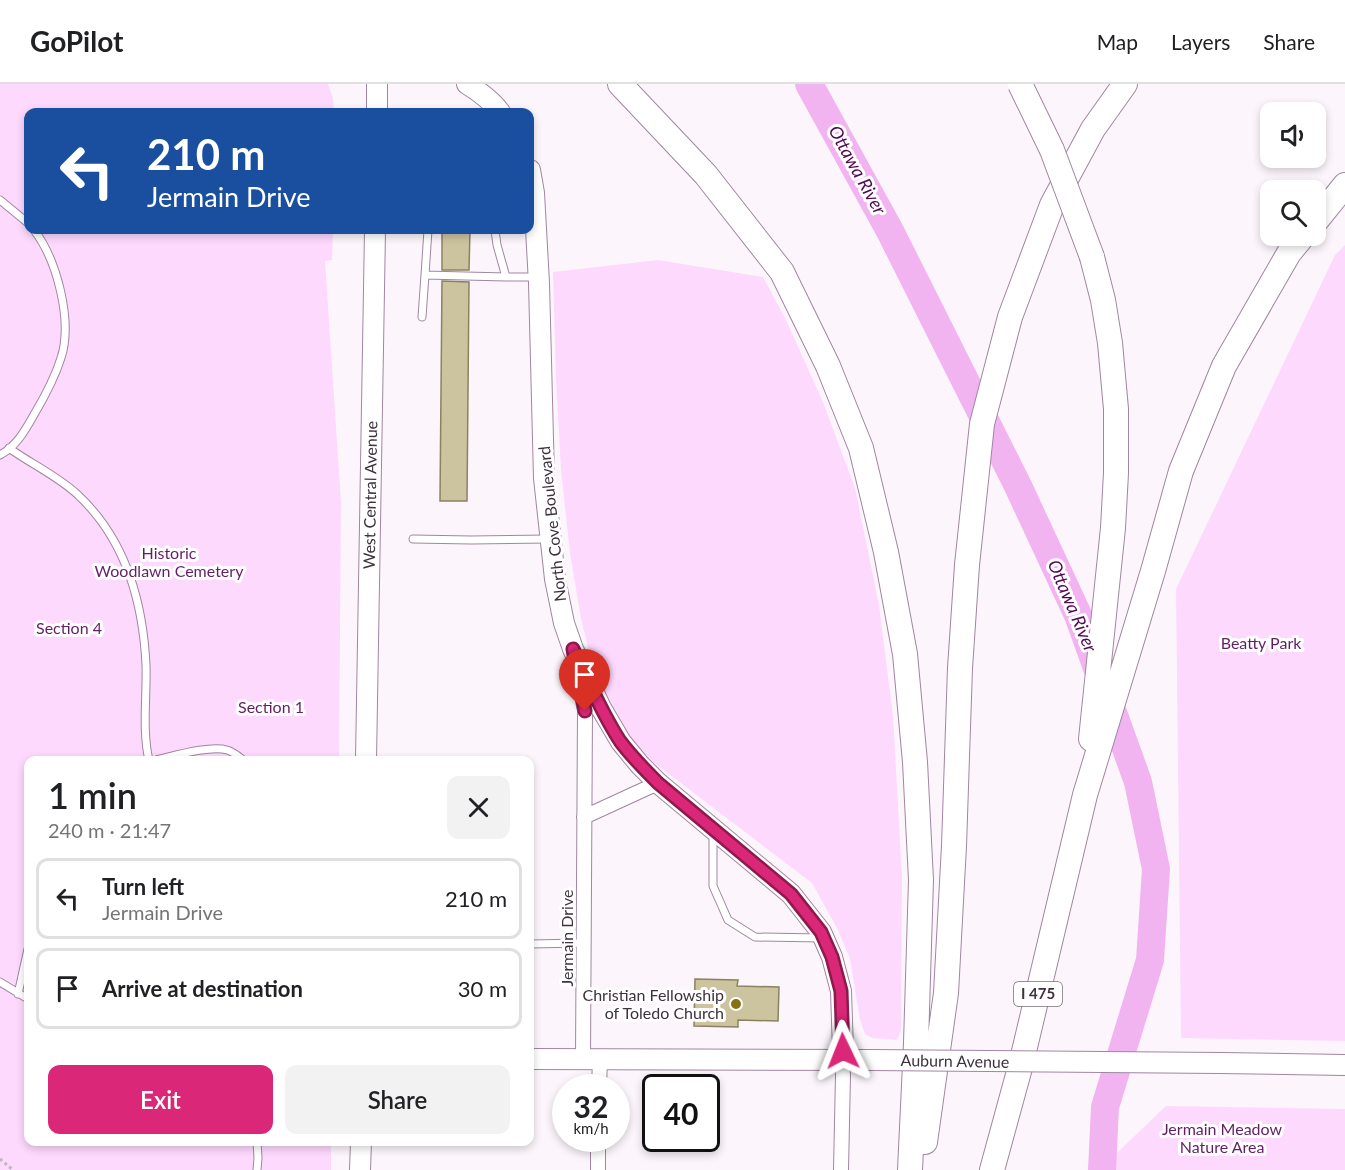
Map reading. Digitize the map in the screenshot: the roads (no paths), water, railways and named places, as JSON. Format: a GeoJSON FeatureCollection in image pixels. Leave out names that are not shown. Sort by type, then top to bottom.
{"type":"FeatureCollection","features":[{"type":"Feature","properties":{"kind":"highway"},"geometry":{"type":"LineString","coordinates":[[620,84],[706,175],[782,272],[828,366],[861,448],[886,552],[905,654],[915,762],[921,880],[910,1170]]}},
{"type":"Feature","properties":{"kind":"highway"},"geometry":{"type":"LineString","coordinates":[[1020,84],[1052,150],[1092,257],[1110,343],[1116,409],[1113,528],[1082,806]]}},
{"type":"Feature","properties":{"kind":"highway"},"geometry":{"type":"LineString","coordinates":[[920,1170],[946,993],[960,668],[967,565],[982,424],[1010,317],[1052,206],[1093,129],[1125,84]]}},
{"type":"Feature","properties":{"kind":"highway"},"geometry":{"type":"LineString","coordinates":[[1326,209],[1345,185]]}},
{"type":"Feature","properties":{"kind":"highway"},"geometry":{"type":"LineString","coordinates":[[1082,806],[1181,471],[1224,366],[1295,246]]}},
{"type":"Feature","properties":{"kind":"highway","name":"I 475"},"geometry":{"type":"LineString","coordinates":[[992,1170],[1022,1064],[1082,806]]}},
{"type":"Feature","properties":{"kind":"street"},"geometry":{"type":"LineString","coordinates":[[377,84],[377,108]]}},
{"type":"Feature","properties":{"kind":"street"},"geometry":{"type":"LineString","coordinates":[[467,84],[497,108]]}},
{"type":"Feature","properties":{"kind":"street","name":"North Cove Boulevard"},"geometry":{"type":"LineString","coordinates":[[534,193],[539,277],[544,478],[555,579],[564,623],[573,649],[601,708],[621,742],[640,765],[658,783],[791,894],[821,932],[832,957],[841,991],[843,1051],[841,1170]]}},
{"type":"Feature","properties":{"kind":"street","name":"West Central Avenue"},"geometry":{"type":"LineString","coordinates":[[366,756],[375,234]]}},
{"type":"Feature","properties":{"kind":"street","name":"Jermain Drive"},"geometry":{"type":"LineString","coordinates":[[573,649],[585,711],[584,943],[591,1059],[595,1074]]}},
{"type":"Feature","properties":{"kind":"street"},"geometry":{"type":"LineString","coordinates":[[584,817],[658,783]]}},
{"type":"Feature","properties":{"kind":"street","name":"Auburn Avenue"},"geometry":{"type":"LineString","coordinates":[[534,1059],[1345,1065]]}},
{"type":"Feature","properties":{"kind":"street"},"geometry":{"type":"LineString","coordinates":[[360,1170],[361,1146]]}},
{"type":"Feature","properties":{"kind":"street"},"geometry":{"type":"LineString","coordinates":[[598,1152],[598,1170]]}},
{"type":"Feature","properties":{"kind":"lane"},"geometry":{"type":"LineString","coordinates":[[0,200],[24,221]]}},
{"type":"Feature","properties":{"kind":"lane"},"geometry":{"type":"LineString","coordinates":[[0,455],[20,438],[27,428],[61,357],[64,342],[63,311],[57,283],[47,251],[36,234]]}},
{"type":"Feature","properties":{"kind":"lane"},"geometry":{"type":"LineString","coordinates":[[422,317],[428,234]]}},
{"type":"Feature","properties":{"kind":"lane"},"geometry":{"type":"LineString","coordinates":[[496,234],[506,277]]}},
{"type":"Feature","properties":{"kind":"lane"},"geometry":{"type":"LineString","coordinates":[[425,275],[539,277]]}},
{"type":"Feature","properties":{"kind":"lane"},"geometry":{"type":"LineString","coordinates":[[9,448],[77,494],[104,525],[122,558],[141,614],[146,666],[146,744],[148,756]]}},
{"type":"Feature","properties":{"kind":"lane"},"geometry":{"type":"LineString","coordinates":[[413,539],[550,539]]}},
{"type":"Feature","properties":{"kind":"lane"},"geometry":{"type":"LineString","coordinates":[[174,756],[220,748],[238,756]]}},
{"type":"Feature","properties":{"kind":"lane"},"geometry":{"type":"LineString","coordinates":[[714,829],[713,886],[728,920],[755,937],[823,938]]}},
{"type":"Feature","properties":{"kind":"lane"},"geometry":{"type":"LineString","coordinates":[[534,944],[584,943]]}},
{"type":"Feature","properties":{"kind":"lane"},"geometry":{"type":"LineString","coordinates":[[18,994],[24,967]]}},
{"type":"Feature","properties":{"kind":"lane"},"geometry":{"type":"LineString","coordinates":[[0,982],[24,997]]}},
{"type":"Feature","properties":{"kind":"lane"},"geometry":{"type":"LineString","coordinates":[[257,1146],[257,1170]]}},
{"type":"Feature","properties":{"kind":"waterway","name":"Ottawa River"},"geometry":{"type":"LineString","coordinates":[[809,84],[890,231],[1018,486],[1078,615],[1138,782],[1156,869],[1150,960],[1105,1107],[1102,1170]]}},
{"type":"Feature","properties":{"kind":"place","name":"Christian Fellowship of Toledo Church"},"geometry":{"type":"Point","coordinates":[736,1004]}},
{"type":"Feature","properties":{"kind":"park label","name":"Historic Woodlawn Cemetery"},"geometry":{"type":"Point","coordinates":[169,562]}},
{"type":"Feature","properties":{"kind":"park label","name":"Section 4"},"geometry":{"type":"Point","coordinates":[69,628]}},
{"type":"Feature","properties":{"kind":"park label","name":"Beatty Park"},"geometry":{"type":"Point","coordinates":[1261,643]}},
{"type":"Feature","properties":{"kind":"park label","name":"Section 1"},"geometry":{"type":"Point","coordinates":[271,707]}},
{"type":"Feature","properties":{"kind":"park label","name":"Jermain Meadow Nature Area"},"geometry":{"type":"Point","coordinates":[1222,1138]}}]}
